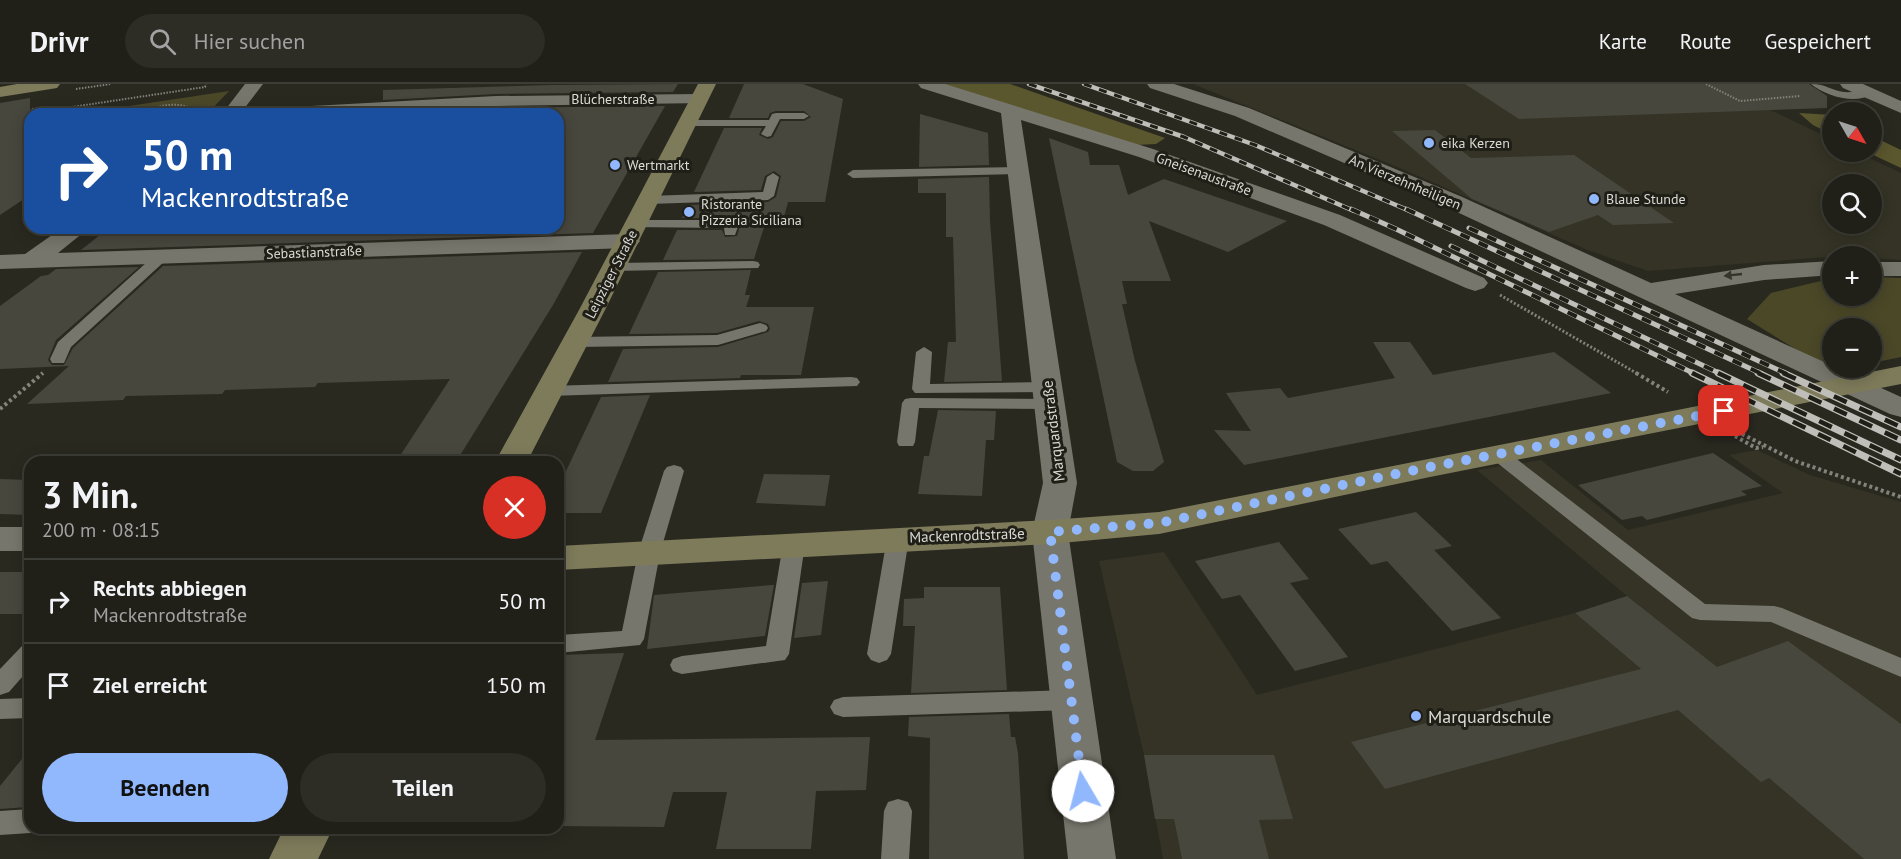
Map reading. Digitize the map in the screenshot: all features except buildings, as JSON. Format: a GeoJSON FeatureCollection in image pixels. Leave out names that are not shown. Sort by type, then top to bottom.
{"type":"FeatureCollection","features":[{"type":"Feature","properties":{"kind":"street"},"geometry":{"type":"LineString","coordinates":[[236,108],[254,84]]}},
{"type":"Feature","properties":{"kind":"street","name":"Gneisenaustraße"},"geometry":{"type":"LineString","coordinates":[[927,84],[1146,153],[1332,220],[1476,283]]}},
{"type":"Feature","properties":{"kind":"street","name":"An Vierzehnheiligen"},"geometry":{"type":"LineString","coordinates":[[1156,84],[1242,112],[1452,201],[1901,408]]}},
{"type":"Feature","properties":{"kind":"street"},"geometry":{"type":"LineString","coordinates":[[0,92],[18,86],[59,87]]}},
{"type":"Feature","properties":{"kind":"street"},"geometry":{"type":"LineString","coordinates":[[1844,89],[1867,94],[1901,108]]}},
{"type":"Feature","properties":{"kind":"street","name":"Blücherstraße"},"geometry":{"type":"LineString","coordinates":[[377,108],[703,91]]}},
{"type":"Feature","properties":{"kind":"street","name":"Leipziger Straße"},"geometry":{"type":"LineString","coordinates":[[514,456],[632,233],[703,91]]}},
{"type":"Feature","properties":{"kind":"street","name":"Marquardstraße"},"geometry":{"type":"LineString","coordinates":[[1010,110],[1060,483],[1054,513],[1070,700],[1092,859]]}},
{"type":"Feature","properties":{"kind":"street","name":"Sebastianstraße"},"geometry":{"type":"LineString","coordinates":[[0,262],[161,257],[632,233]]}},
{"type":"Feature","properties":{"kind":"street"},"geometry":{"type":"LineString","coordinates":[[0,284],[69,234]]}},
{"type":"Feature","properties":{"kind":"street"},"geometry":{"type":"LineString","coordinates":[[1650,291],[1721,277],[1798,268],[1822,268]]}},
{"type":"Feature","properties":{"kind":"street"},"geometry":{"type":"LineString","coordinates":[[1882,269],[1901,269]]}},
{"type":"Feature","properties":{"kind":"street"},"geometry":{"type":"LineString","coordinates":[[1692,311],[1784,281],[1822,275]]}},
{"type":"Feature","properties":{"kind":"street","name":"Mackenrodtstraße"},"geometry":{"type":"LineString","coordinates":[[564,558],[897,538],[1054,513],[1159,523],[1498,454],[1689,406],[1901,375]]}},
{"type":"Feature","properties":{"kind":"street"},"geometry":{"type":"LineString","coordinates":[[0,538],[24,539]]}},
{"type":"Feature","properties":{"kind":"street"},"geometry":{"type":"LineString","coordinates":[[293,859],[306,834]]}},
{"type":"Feature","properties":{"kind":"lane"},"geometry":{"type":"LineString","coordinates":[[1816,84],[1844,89]]}},
{"type":"Feature","properties":{"kind":"lane"},"geometry":{"type":"LineString","coordinates":[[687,123],[770,129],[776,116],[804,116]]}},
{"type":"Feature","properties":{"kind":"lane"},"geometry":{"type":"LineString","coordinates":[[853,174],[1018,171]]}},
{"type":"Feature","properties":{"kind":"lane"},"geometry":{"type":"LineString","coordinates":[[648,200],[768,196],[773,177]]}},
{"type":"Feature","properties":{"kind":"lane"},"geometry":{"type":"LineString","coordinates":[[632,233],[732,224],[730,232]]}},
{"type":"Feature","properties":{"kind":"lane"},"geometry":{"type":"LineString","coordinates":[[58,359],[64,345],[161,257]]}},
{"type":"Feature","properties":{"kind":"lane"},"geometry":{"type":"LineString","coordinates":[[614,267],[753,265]]}},
{"type":"Feature","properties":{"kind":"lane"},"geometry":{"type":"LineString","coordinates":[[575,342],[718,340],[760,328]]}},
{"type":"Feature","properties":{"kind":"lane"},"geometry":{"type":"LineString","coordinates":[[924,352],[921,389],[1049,396]]}},
{"type":"Feature","properties":{"kind":"lane"},"geometry":{"type":"LineString","coordinates":[[549,391],[851,382]]}},
{"type":"Feature","properties":{"kind":"lane"},"geometry":{"type":"LineString","coordinates":[[906,442],[911,403],[1049,396]]}},
{"type":"Feature","properties":{"kind":"lane"},"geometry":{"type":"LineString","coordinates":[[1498,454],[1700,612],[1774,614],[1901,668]]}},
{"type":"Feature","properties":{"kind":"lane"},"geometry":{"type":"LineString","coordinates":[[564,644],[632,639],[649,553],[674,471]]}},
{"type":"Feature","properties":{"kind":"lane"},"geometry":{"type":"LineString","coordinates":[[879,654],[897,538]]}},
{"type":"Feature","properties":{"kind":"lane"},"geometry":{"type":"LineString","coordinates":[[682,665],[777,654],[794,544]]}},
{"type":"Feature","properties":{"kind":"lane"},"geometry":{"type":"LineString","coordinates":[[0,685],[24,659]]}},
{"type":"Feature","properties":{"kind":"lane"},"geometry":{"type":"LineString","coordinates":[[843,707],[1070,700]]}},
{"type":"Feature","properties":{"kind":"lane"},"geometry":{"type":"LineString","coordinates":[[0,709],[24,708]]}},
{"type":"Feature","properties":{"kind":"lane"},"geometry":{"type":"LineString","coordinates":[[895,859],[898,811]]}},
{"type":"Feature","properties":{"kind":"lane"},"geometry":{"type":"LineString","coordinates":[[0,822],[24,821]]}},
{"type":"Feature","properties":{"kind":"path"},"geometry":{"type":"LineString","coordinates":[[59,87],[111,84]]}},
{"type":"Feature","properties":{"kind":"path"},"geometry":{"type":"LineString","coordinates":[[71,108],[205,87],[206,84]]}},
{"type":"Feature","properties":{"kind":"path"},"geometry":{"type":"LineString","coordinates":[[1706,84],[1740,101],[1844,89]]}},
{"type":"Feature","properties":{"kind":"path"},"geometry":{"type":"LineString","coordinates":[[156,108],[176,104],[188,106],[187,108]]}},
{"type":"Feature","properties":{"kind":"path"},"geometry":{"type":"LineString","coordinates":[[1476,283],[1545,319],[1689,406]]}},
{"type":"Feature","properties":{"kind":"path"},"geometry":{"type":"LineString","coordinates":[[0,409],[58,359]]}},
{"type":"Feature","properties":{"kind":"path"},"geometry":{"type":"LineString","coordinates":[[1740,433],[1764,447],[1825,473],[1901,497]]}},
{"type":"Feature","properties":{"kind":"path"},"geometry":{"type":"LineString","coordinates":[[1732,434],[1756,448],[1764,447]]}},
{"type":"Feature","properties":{"kind":"shaded area"},"geometry":{"type":"Polygon","coordinates":[[[937,84],[1010,84],[1165,138],[1156,144],[1136,145],[937,84]]]}},
{"type":"Feature","properties":{"kind":"shaded area"},"geometry":{"type":"Polygon","coordinates":[[[1193,84],[1699,84],[1754,102],[1822,135],[1822,162],[1878,162],[1901,173],[1901,260],[1882,259],[1882,246],[1822,246],[1822,257],[1648,271],[1590,251],[1402,169],[1193,84]]]}},
{"type":"Feature","properties":{"kind":"shaded area"},"geometry":{"type":"Polygon","coordinates":[[[229,91],[213,108],[116,108],[229,91]]]}},
{"type":"Feature","properties":{"kind":"shaded area"},"geometry":{"type":"Polygon","coordinates":[[[1799,113],[1822,114],[1822,130],[1799,113]]]}},
{"type":"Feature","properties":{"kind":"shaded area"},"geometry":{"type":"Polygon","coordinates":[[[1882,141],[1901,150],[1901,168],[1882,159],[1882,141]]]}},
{"type":"Feature","properties":{"kind":"shaded area"},"geometry":{"type":"Polygon","coordinates":[[[1882,277],[1901,278],[1901,357],[1882,361],[1882,318],[1822,318],[1822,362],[1808,357],[1747,319],[1771,293],[1822,281],[1822,306],[1882,306],[1882,277]]]}},
{"type":"Feature","properties":{"kind":"shaded area"},"geometry":{"type":"Polygon","coordinates":[[[1757,450],[1810,475],[1901,502],[1901,775],[1717,668],[1477,470],[1541,460],[1628,530],[1783,493],[1729,455],[1757,450]]]}},
{"type":"Feature","properties":{"kind":"shaded area","name":"Marquardschule"},"geometry":{"type":"Polygon","coordinates":[[[1164,552],[1257,695],[1575,613],[1864,859],[1163,859],[1144,755],[1099,561],[1164,552]]]}},
{"type":"Feature","properties":{"kind":"railway"},"geometry":{"type":"LineString","coordinates":[[1029,84],[1184,137],[1354,211]]}},
{"type":"Feature","properties":{"kind":"railway"},"geometry":{"type":"LineString","coordinates":[[1084,84],[1255,145],[1410,211]]}},
{"type":"Feature","properties":{"kind":"railway"},"geometry":{"type":"LineString","coordinates":[[1351,209],[1695,374]]}},
{"type":"Feature","properties":{"kind":"railway"},"geometry":{"type":"LineString","coordinates":[[1406,209],[1762,374]]}},
{"type":"Feature","properties":{"kind":"railway"},"geometry":{"type":"LineString","coordinates":[[1469,228],[1787,374]]}},
{"type":"Feature","properties":{"kind":"railway"},"geometry":{"type":"LineString","coordinates":[[1451,246],[1721,374]]}},
{"type":"Feature","properties":{"kind":"railway"},"geometry":{"type":"LineString","coordinates":[[1692,373],[1901,474]]}},
{"type":"Feature","properties":{"kind":"railway"},"geometry":{"type":"LineString","coordinates":[[1718,373],[1901,460]]}},
{"type":"Feature","properties":{"kind":"railway"},"geometry":{"type":"LineString","coordinates":[[1758,373],[1901,440]]}},
{"type":"Feature","properties":{"kind":"railway"},"geometry":{"type":"LineString","coordinates":[[1783,373],[1901,427]]}},
{"type":"Feature","properties":{"kind":"place","name":"eika Kerzen"},"geometry":{"type":"Point","coordinates":[1429,143]}},
{"type":"Feature","properties":{"kind":"place","name":"Wertmarkt"},"geometry":{"type":"Point","coordinates":[615,165]}},
{"type":"Feature","properties":{"kind":"place","name":"Blaue Stunde"},"geometry":{"type":"Point","coordinates":[1594,199]}},
{"type":"Feature","properties":{"kind":"place","name":"Ristorante Pizzeria Siciliana"},"geometry":{"type":"Point","coordinates":[689,212]}},
{"type":"Feature","properties":{"kind":"place","name":"Marquardschule"},"geometry":{"type":"Point","coordinates":[1416,716]}},
{"type":"Feature","properties":{"kind":"route"},"geometry":{"type":"LineString","coordinates":[[1083,791],[1050,532],[1159,523],[1297,493],[1724,411]]}}]}
